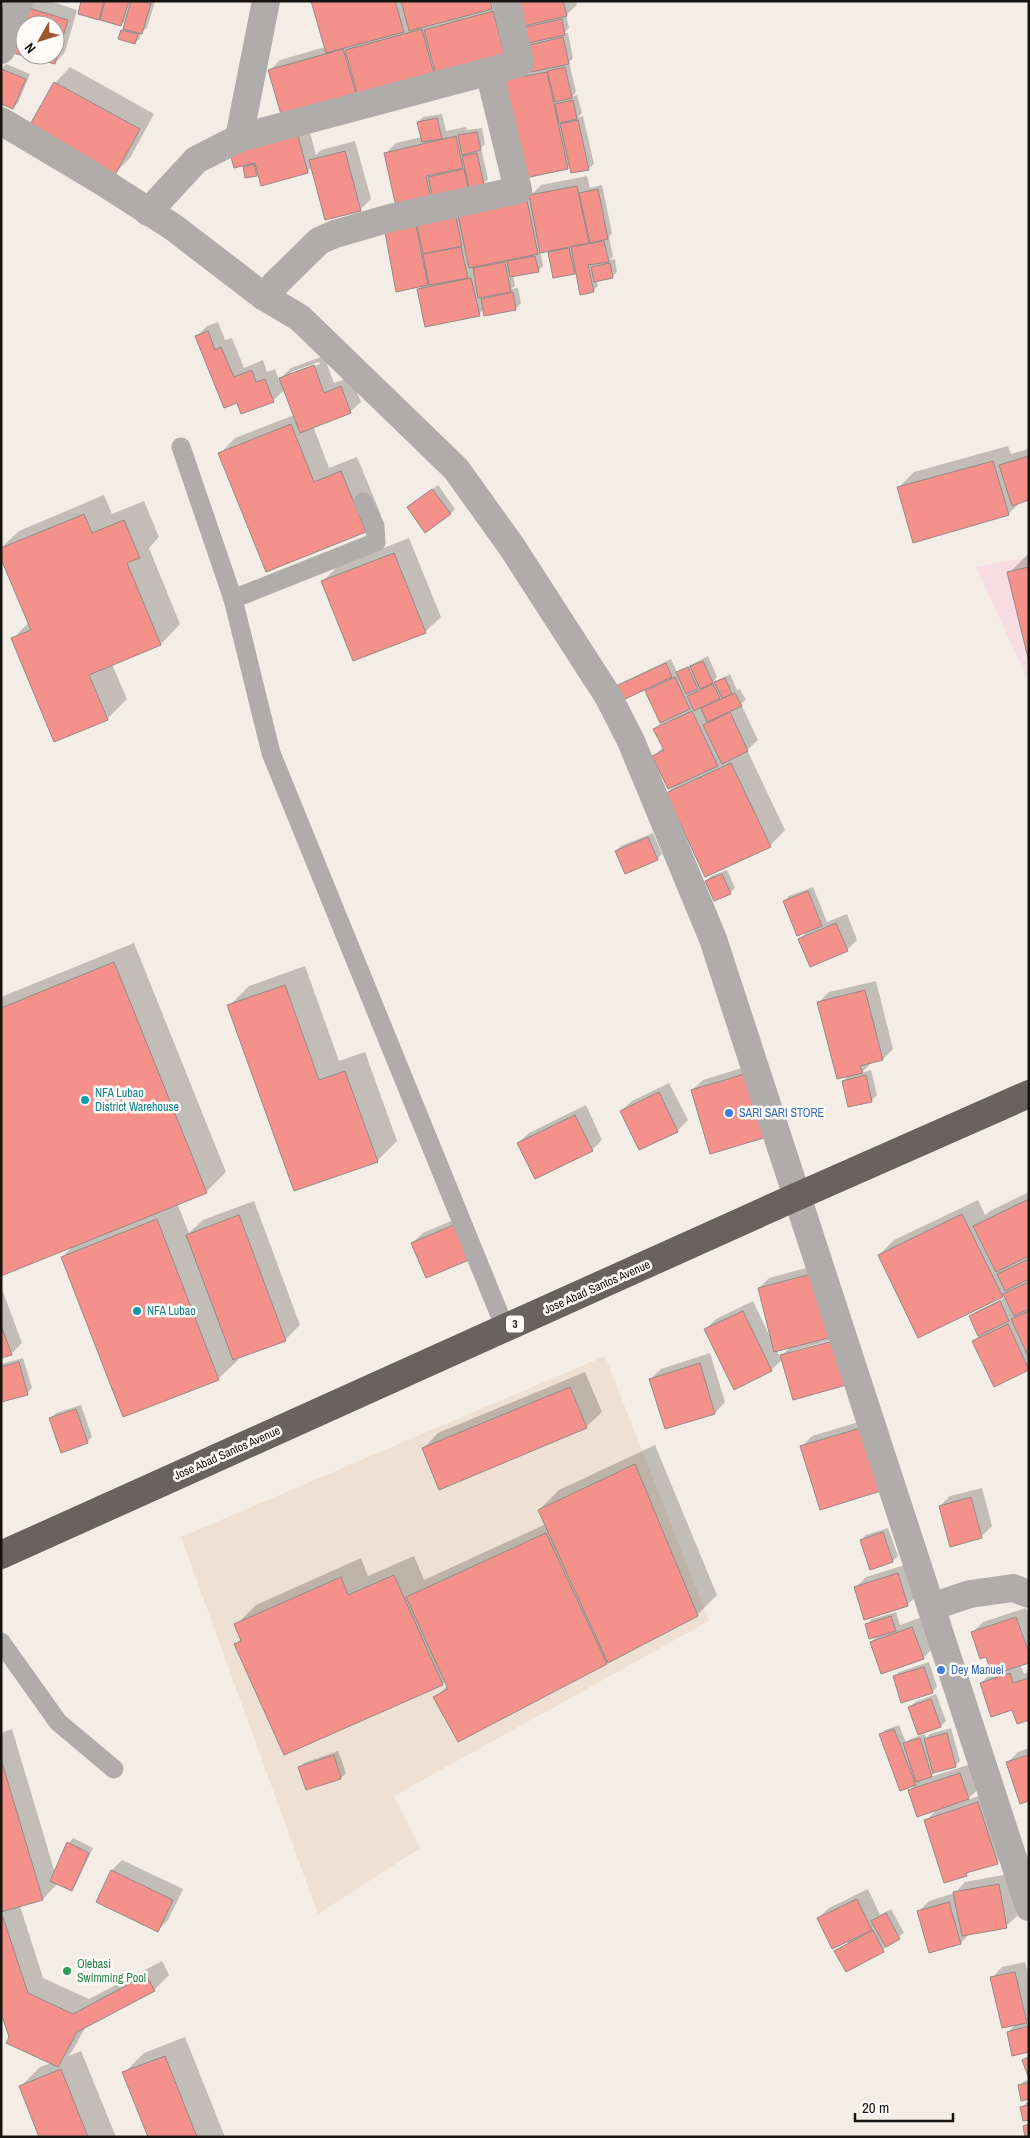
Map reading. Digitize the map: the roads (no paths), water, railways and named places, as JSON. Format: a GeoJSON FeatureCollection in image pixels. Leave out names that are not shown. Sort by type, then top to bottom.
{"type":"FeatureCollection","features":[{"type":"Feature","properties":{"kind":"highway","name":"Jose Abad Santos Avenue"},"geometry":{"type":"LineString","coordinates":[[1,1555],[1029,1094]]}},
{"type":"Feature","properties":{"kind":"street"},"geometry":{"type":"LineString","coordinates":[[1,50],[18,1]]}},
{"type":"Feature","properties":{"kind":"street"},"geometry":{"type":"LineString","coordinates":[[239,138],[266,1]]}},
{"type":"Feature","properties":{"kind":"street"},"geometry":{"type":"LineString","coordinates":[[148,212],[196,160],[239,138],[520,63],[506,1]]}},
{"type":"Feature","properties":{"kind":"street"},"geometry":{"type":"LineString","coordinates":[[263,296],[311,248],[335,234],[390,218],[518,190],[489,71]]}},
{"type":"Feature","properties":{"kind":"street"},"geometry":{"type":"LineString","coordinates":[[1,121],[103,182],[173,227],[263,296],[300,318],[456,469],[512,547],[608,696],[631,741],[714,939],[1029,1907]]}},
{"type":"Feature","properties":{"kind":"street"},"geometry":{"type":"LineString","coordinates":[[932,1607],[970,1594],[1014,1588],[1029,1594]]}},
{"type":"Feature","properties":{"kind":"lane"},"geometry":{"type":"LineString","coordinates":[[182,447],[233,599],[271,753],[505,1328]]}},
{"type":"Feature","properties":{"kind":"lane"},"geometry":{"type":"LineString","coordinates":[[233,599],[376,542],[375,526],[363,502]]}},
{"type":"Feature","properties":{"kind":"lane"},"geometry":{"type":"LineString","coordinates":[[1,1642],[58,1722],[114,1769]]}},
{"type":"Feature","properties":{"kind":"place","name":"NFA Lubao District Warehouse"},"geometry":{"type":"Point","coordinates":[85,1100]}},
{"type":"Feature","properties":{"kind":"place","name":"SARI SARI STORE"},"geometry":{"type":"Point","coordinates":[729,1113]}},
{"type":"Feature","properties":{"kind":"place","name":"NFA Lubao"},"geometry":{"type":"Point","coordinates":[137,1311]}},
{"type":"Feature","properties":{"kind":"place","name":"Dey Manuel"},"geometry":{"type":"Point","coordinates":[941,1670]}},
{"type":"Feature","properties":{"kind":"place","name":"Olebasi Swimming Pool"},"geometry":{"type":"Point","coordinates":[67,1971]}}]}
